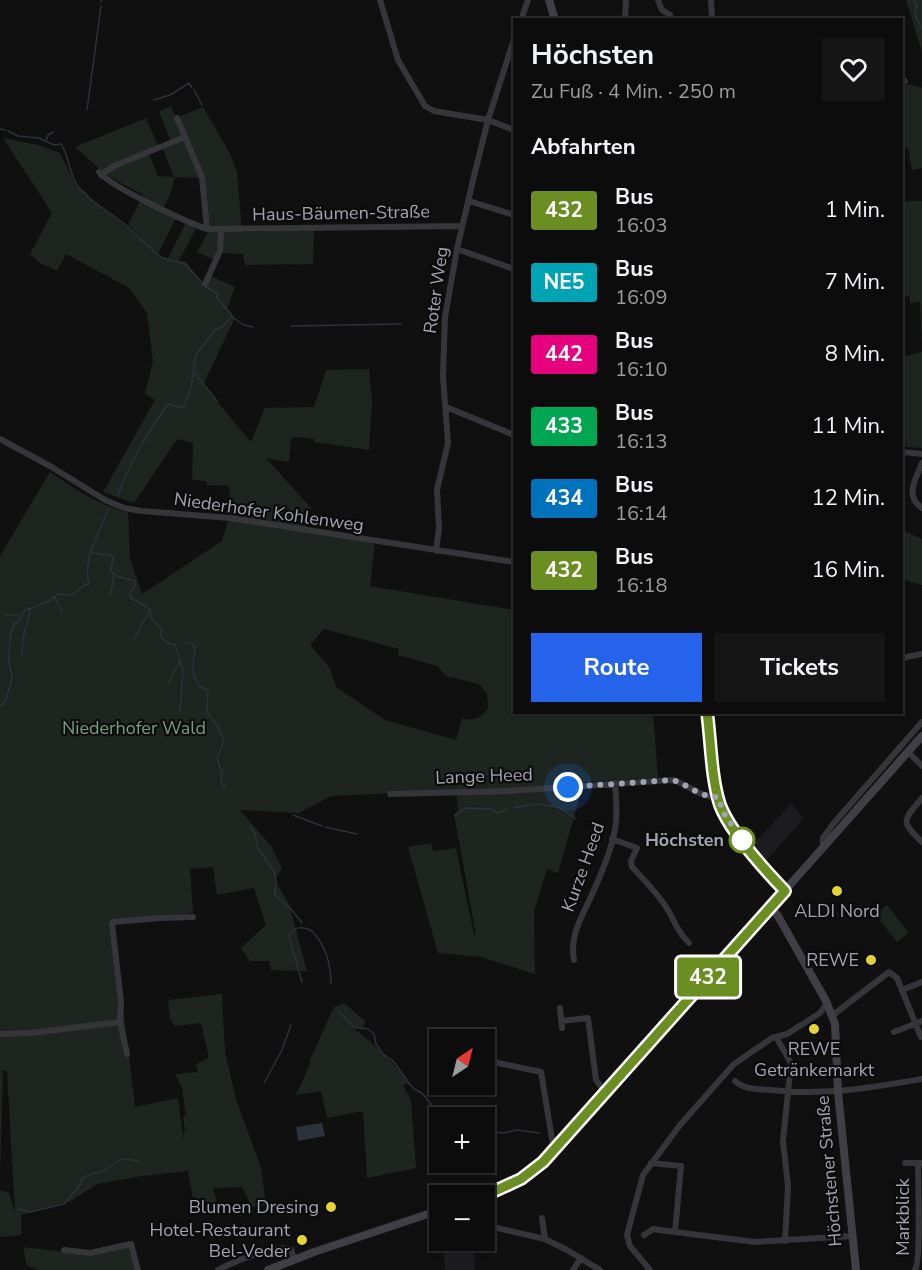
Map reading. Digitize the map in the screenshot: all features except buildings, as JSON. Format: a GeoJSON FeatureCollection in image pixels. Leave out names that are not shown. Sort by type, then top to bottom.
{"type":"FeatureCollection","features":[{"type":"Feature","properties":{"kind":"main road"},"geometry":{"type":"LineString","coordinates":[[549,0],[554,18]]}},
{"type":"Feature","properties":{"kind":"main road"},"geometry":{"type":"LineString","coordinates":[[707,714],[718,797],[723,812],[785,891]]}},
{"type":"Feature","properties":{"kind":"main road"},"geometry":{"type":"LineString","coordinates":[[495,1191],[526,1176],[554,1151],[922,736]]}},
{"type":"Feature","properties":{"kind":"main road","name":"Höchstener Straße"},"geometry":{"type":"LineString","coordinates":[[770,906],[833,1015],[836,1029],[838,1092],[856,1270]]}},
{"type":"Feature","properties":{"kind":"main road"},"geometry":{"type":"LineString","coordinates":[[268,1270],[429,1214]]}},
{"type":"Feature","properties":{"kind":"street"},"geometry":{"type":"LineString","coordinates":[[380,0],[398,60],[425,106],[434,111],[488,120],[513,130]]}},
{"type":"Feature","properties":{"kind":"street"},"geometry":{"type":"LineString","coordinates":[[522,18],[528,0]]}},
{"type":"Feature","properties":{"kind":"street"},"geometry":{"type":"LineString","coordinates":[[625,18],[626,0]]}},
{"type":"Feature","properties":{"kind":"street"},"geometry":{"type":"LineString","coordinates":[[658,0],[662,10],[670,15]]}},
{"type":"Feature","properties":{"kind":"street"},"geometry":{"type":"LineString","coordinates":[[711,0],[712,18]]}},
{"type":"Feature","properties":{"kind":"street","name":"Roter Weg"},"geometry":{"type":"LineString","coordinates":[[436,551],[439,528],[437,490],[448,443],[443,376],[445,317],[461,226],[488,120],[513,42]]}},
{"type":"Feature","properties":{"kind":"street"},"geometry":{"type":"LineString","coordinates":[[177,118],[202,177],[207,229]]}},
{"type":"Feature","properties":{"kind":"street","name":"Haus-Bäumen-Straße"},"geometry":{"type":"LineString","coordinates":[[185,137],[100,173],[110,182],[207,229],[461,226]]}},
{"type":"Feature","properties":{"kind":"street"},"geometry":{"type":"LineString","coordinates":[[469,201],[513,214]]}},
{"type":"Feature","properties":{"kind":"street"},"geometry":{"type":"LineString","coordinates":[[206,284],[220,251],[221,230]]}},
{"type":"Feature","properties":{"kind":"street"},"geometry":{"type":"LineString","coordinates":[[457,249],[513,269]]}},
{"type":"Feature","properties":{"kind":"street"},"geometry":{"type":"LineString","coordinates":[[446,407],[513,435]]}},
{"type":"Feature","properties":{"kind":"street","name":"Niederhofer Kohlenweg"},"geometry":{"type":"LineString","coordinates":[[0,439],[105,500],[124,508],[210,516],[513,562]]}},
{"type":"Feature","properties":{"kind":"street"},"geometry":{"type":"LineString","coordinates":[[903,452],[922,454]]}},
{"type":"Feature","properties":{"kind":"street"},"geometry":{"type":"LineString","coordinates":[[922,463],[912,495],[914,501],[922,508]]}},
{"type":"Feature","properties":{"kind":"street"},"geometry":{"type":"LineString","coordinates":[[903,658],[922,654]]}},
{"type":"Feature","properties":{"kind":"street"},"geometry":{"type":"LineString","coordinates":[[823,847],[823,837],[833,824],[922,722]]}},
{"type":"Feature","properties":{"kind":"street"},"geometry":{"type":"LineString","coordinates":[[908,752],[922,766]]}},
{"type":"Feature","properties":{"kind":"street","name":"Lange Heed"},"geometry":{"type":"LineString","coordinates":[[390,794],[508,790],[673,780],[684,783],[707,797],[718,797]]}},
{"type":"Feature","properties":{"kind":"street","name":"Kurze Heed"},"geometry":{"type":"LineString","coordinates":[[574,960],[574,934],[594,890],[612,839],[617,812],[615,783]]}},
{"type":"Feature","properties":{"kind":"street"},"geometry":{"type":"LineString","coordinates":[[922,798],[908,814],[906,822],[908,828],[922,842]]}},
{"type":"Feature","properties":{"kind":"street"},"geometry":{"type":"LineString","coordinates":[[612,839],[637,848],[631,861],[633,867],[667,909],[676,928],[689,943]]}},
{"type":"Feature","properties":{"kind":"street"},"geometry":{"type":"LineString","coordinates":[[127,1054],[120,1022],[121,1001],[112,924],[113,922],[160,918],[193,918]]}},
{"type":"Feature","properties":{"kind":"street"},"geometry":{"type":"LineString","coordinates":[[833,1015],[889,972],[897,978],[919,1022],[921,1037]]}},
{"type":"Feature","properties":{"kind":"street"},"geometry":{"type":"LineString","coordinates":[[902,990],[922,982]]}},
{"type":"Feature","properties":{"kind":"street"},"geometry":{"type":"LineString","coordinates":[[650,1270],[630,1246],[627,1235],[643,1175],[680,1125],[729,1069],[743,1056],[776,1037],[787,1034],[820,1013],[827,1003]]}},
{"type":"Feature","properties":{"kind":"street"},"geometry":{"type":"LineString","coordinates":[[560,1008],[562,1025],[588,1018],[596,1080],[605,1092]]}},
{"type":"Feature","properties":{"kind":"street"},"geometry":{"type":"LineString","coordinates":[[0,1034],[31,1033],[120,1022]]}},
{"type":"Feature","properties":{"kind":"street"},"geometry":{"type":"LineString","coordinates":[[894,1032],[919,1022]]}},
{"type":"Feature","properties":{"kind":"street"},"geometry":{"type":"LineString","coordinates":[[776,1037],[791,1063],[783,1141],[788,1186],[785,1241]]}},
{"type":"Feature","properties":{"kind":"street"},"geometry":{"type":"LineString","coordinates":[[495,1062],[541,1072],[554,1151]]}},
{"type":"Feature","properties":{"kind":"street"},"geometry":{"type":"LineString","coordinates":[[735,1081],[746,1088],[789,1092],[838,1092],[922,1079]]}},
{"type":"Feature","properties":{"kind":"street"},"geometry":{"type":"LineString","coordinates":[[651,1163],[681,1166],[675,1232]]}},
{"type":"Feature","properties":{"kind":"street","name":"Markblick"},"geometry":{"type":"LineString","coordinates":[[905,1163],[920,1163],[918,1266],[915,1270]]}},
{"type":"Feature","properties":{"kind":"street"},"geometry":{"type":"LineString","coordinates":[[542,1218],[545,1239]]}},
{"type":"Feature","properties":{"kind":"street"},"geometry":{"type":"LineString","coordinates":[[495,1228],[545,1239],[600,1270]]}},
{"type":"Feature","properties":{"kind":"street"},"geometry":{"type":"LineString","coordinates":[[644,1235],[653,1229],[755,1242],[852,1236]]}},
{"type":"Feature","properties":{"kind":"street"},"geometry":{"type":"LineString","coordinates":[[64,1250],[90,1253],[130,1244],[138,1270]]}},
{"type":"Feature","properties":{"kind":"street"},"geometry":{"type":"LineString","coordinates":[[218,1270],[262,1253],[286,1248],[291,1249],[294,1260]]}},
{"type":"Feature","properties":{"kind":"street"},"geometry":{"type":"LineString","coordinates":[[573,1270],[581,1258]]}},
{"type":"Feature","properties":{"kind":"shaded area"},"geometry":{"type":"Polygon","coordinates":[[[791,804],[804,818],[766,861],[753,844],[791,804]]]}},
{"type":"Feature","properties":{"kind":"shaded area"},"geometry":{"type":"Polygon","coordinates":[[[322,1123],[325,1136],[298,1141],[296,1127],[322,1123]]]}},
{"type":"Feature","properties":{"kind":"shaded area"},"geometry":{"type":"Polygon","coordinates":[[[443,1251],[474,1251],[475,1270],[445,1270],[443,1251]]]}},
{"type":"Feature","properties":{"kind":"green space"},"geometry":{"type":"Polygon","coordinates":[[[906,0],[922,0],[922,52],[906,0]]]}},
{"type":"Feature","properties":{"kind":"green space"},"geometry":{"type":"Polygon","coordinates":[[[910,84],[922,88],[922,168],[912,170],[908,148],[903,147],[903,85],[910,84]]]}},
{"type":"Feature","properties":{"kind":"green space","name":"Niederhofer Wald"},"geometry":{"type":"Polygon","coordinates":[[[171,106],[176,118],[203,107],[230,154],[237,172],[242,232],[314,230],[313,264],[245,265],[243,254],[222,253],[215,260],[197,252],[211,226],[208,222],[200,178],[175,177],[162,211],[176,218],[158,254],[168,258],[186,223],[196,228],[178,260],[186,262],[203,283],[211,276],[235,287],[227,309],[235,318],[203,385],[251,442],[265,408],[314,407],[326,370],[369,369],[372,401],[369,450],[296,437],[291,438],[289,462],[266,458],[311,508],[306,530],[375,542],[370,586],[513,610],[513,714],[653,714],[658,778],[584,782],[558,873],[547,869],[534,911],[535,974],[481,957],[438,953],[408,847],[431,843],[433,851],[456,848],[474,935],[476,935],[454,814],[458,811],[456,790],[331,796],[299,813],[240,810],[272,847],[282,869],[275,880],[289,904],[307,971],[271,970],[269,961],[250,961],[241,948],[266,925],[254,888],[217,895],[213,867],[190,869],[193,913],[113,922],[135,1107],[178,1098],[183,1138],[184,1138],[183,1132],[190,1127],[185,1130],[183,1116],[186,1115],[182,1088],[175,1074],[198,1072],[196,1064],[209,1058],[201,1023],[175,1026],[170,1019],[168,1000],[222,994],[225,1052],[236,1099],[261,1168],[266,1205],[252,1207],[242,1187],[213,1188],[218,1208],[195,1209],[188,1171],[142,1176],[97,1184],[71,1201],[21,1215],[21,1235],[0,1237],[0,1190],[9,1193],[15,1212],[7,1071],[3,1070],[0,1175],[0,556],[50,472],[97,501],[128,513],[130,558],[142,594],[222,541],[231,511],[229,486],[207,485],[206,481],[192,480],[193,443],[177,439],[134,503],[103,492],[155,400],[145,394],[153,361],[147,313],[129,288],[66,254],[57,271],[40,263],[30,254],[52,213],[3,138],[38,145],[60,153],[76,186],[146,243],[128,225],[143,195],[108,176],[75,147],[146,118],[158,146],[148,151],[158,176],[174,177],[162,147],[172,143],[159,112],[171,106]],[[324,629],[310,645],[330,668],[336,687],[385,720],[456,740],[462,718],[470,720],[476,718],[488,708],[487,694],[479,684],[446,676],[437,666],[398,655],[399,649],[324,629]]]}},
{"type":"Feature","properties":{"kind":"green space"},"geometry":{"type":"Polygon","coordinates":[[[922,201],[922,347],[920,302],[910,303],[909,296],[903,297],[903,203],[922,201]]]}},
{"type":"Feature","properties":{"kind":"green space"},"geometry":{"type":"Polygon","coordinates":[[[922,352],[922,448],[906,447],[903,418],[903,357],[922,352]]]}},
{"type":"Feature","properties":{"kind":"green space"},"geometry":{"type":"Polygon","coordinates":[[[903,530],[922,539],[922,585],[903,579],[903,530]]]}},
{"type":"Feature","properties":{"kind":"green space"},"geometry":{"type":"Polygon","coordinates":[[[887,905],[909,933],[897,942],[875,914],[887,905]]]}},
{"type":"Feature","properties":{"kind":"green space"},"geometry":{"type":"Polygon","coordinates":[[[344,1003],[365,1021],[363,1028],[354,1029],[383,1053],[409,1083],[403,1085],[411,1100],[416,1168],[367,1178],[363,1111],[327,1118],[321,1091],[296,1095],[334,1007],[344,1003]]]}},
{"type":"Feature","properties":{"kind":"green space"},"geometry":{"type":"Polygon","coordinates":[[[131,1244],[138,1270],[38,1270],[27,1266],[23,1247],[90,1255],[131,1244]]]}},
{"type":"Feature","properties":{"kind":"waterway"},"geometry":{"type":"LineString","coordinates":[[914,0],[917,5],[915,15],[922,29]]}},
{"type":"Feature","properties":{"kind":"waterway"},"geometry":{"type":"LineString","coordinates":[[87,110],[101,6]]}},
{"type":"Feature","properties":{"kind":"waterway"},"geometry":{"type":"LineString","coordinates":[[154,100],[170,95],[189,83],[192,88]]}},
{"type":"Feature","properties":{"kind":"waterway"},"geometry":{"type":"LineString","coordinates":[[194,90],[202,105]]}},
{"type":"Feature","properties":{"kind":"waterway"},"geometry":{"type":"LineString","coordinates":[[0,129],[5,130]]}},
{"type":"Feature","properties":{"kind":"waterway"},"geometry":{"type":"LineString","coordinates":[[8,131],[18,136],[39,138],[54,145],[61,144],[76,183],[90,199],[122,222],[162,258],[185,264],[202,283]]}},
{"type":"Feature","properties":{"kind":"waterway"},"geometry":{"type":"LineString","coordinates":[[46,141],[48,135],[53,132]]}},
{"type":"Feature","properties":{"kind":"waterway"},"geometry":{"type":"LineString","coordinates":[[118,495],[139,449],[168,404],[182,408],[184,406],[191,387],[196,355],[215,330],[225,325],[232,315],[217,298],[217,293],[206,287]]}},
{"type":"Feature","properties":{"kind":"waterway"},"geometry":{"type":"LineString","coordinates":[[232,317],[244,325],[253,327]]}},
{"type":"Feature","properties":{"kind":"waterway"},"geometry":{"type":"LineString","coordinates":[[291,326],[401,324]]}},
{"type":"Feature","properties":{"kind":"waterway"},"geometry":{"type":"LineString","coordinates":[[193,371],[217,401]]}},
{"type":"Feature","properties":{"kind":"waterway"},"geometry":{"type":"LineString","coordinates":[[0,706],[6,700],[12,677],[9,662],[10,636],[14,624],[19,621],[24,611],[49,601],[59,594],[72,595],[89,584],[87,574],[90,555],[108,509]]}},
{"type":"Feature","properties":{"kind":"waterway"},"geometry":{"type":"LineString","coordinates":[[92,552],[113,557],[111,571],[116,576],[135,581],[135,586],[130,592],[131,598],[150,609],[151,618],[161,629],[161,637],[170,644],[176,644]]}},
{"type":"Feature","properties":{"kind":"waterway"},"geometry":{"type":"LineString","coordinates":[[110,596],[114,576]]}},
{"type":"Feature","properties":{"kind":"waterway"},"geometry":{"type":"LineString","coordinates":[[54,596],[62,611]]}},
{"type":"Feature","properties":{"kind":"waterway"},"geometry":{"type":"LineString","coordinates":[[22,654],[23,638],[31,608]]}},
{"type":"Feature","properties":{"kind":"waterway"},"geometry":{"type":"LineString","coordinates":[[135,638],[150,610]]}},
{"type":"Feature","properties":{"kind":"waterway"},"geometry":{"type":"LineString","coordinates":[[5,615],[19,615]]}},
{"type":"Feature","properties":{"kind":"waterway"},"geometry":{"type":"LineString","coordinates":[[184,643],[191,643],[195,647],[194,676],[199,686],[208,690],[207,712],[219,728],[224,741],[217,758],[222,773],[221,781],[225,788]]}},
{"type":"Feature","properties":{"kind":"waterway"},"geometry":{"type":"LineString","coordinates":[[175,645],[183,670],[180,712]]}},
{"type":"Feature","properties":{"kind":"waterway"},"geometry":{"type":"LineString","coordinates":[[168,684],[180,661]]}},
{"type":"Feature","properties":{"kind":"waterway","name":"Lange Heed"},"geometry":{"type":"LineString","coordinates":[[514,808],[536,804],[559,807],[576,819]]}},
{"type":"Feature","properties":{"kind":"waterway","name":"Lange Heed"},"geometry":{"type":"LineString","coordinates":[[455,816],[464,808],[491,809],[498,813],[508,809]]}},
{"type":"Feature","properties":{"kind":"waterway","name":"Lange Heed"},"geometry":{"type":"LineString","coordinates":[[293,815],[322,826]]}},
{"type":"Feature","properties":{"kind":"waterway"},"geometry":{"type":"LineString","coordinates":[[250,827],[255,834],[258,848],[274,872],[275,895],[302,923]]}},
{"type":"Feature","properties":{"kind":"waterway","name":"Lange Heed"},"geometry":{"type":"LineString","coordinates":[[325,827],[357,834]]}},
{"type":"Feature","properties":{"kind":"waterway"},"geometry":{"type":"LineString","coordinates":[[302,982],[289,936],[293,930],[305,928],[312,931],[324,949],[329,962],[331,984]]}},
{"type":"Feature","properties":{"kind":"waterway"},"geometry":{"type":"LineString","coordinates":[[338,1011],[354,1027],[368,1029],[374,1034],[376,1044],[383,1054],[393,1061],[414,1089],[422,1093],[433,1107]]}},
{"type":"Feature","properties":{"kind":"waterway"},"geometry":{"type":"LineString","coordinates":[[264,1083],[282,1050],[291,1025]]}},
{"type":"Feature","properties":{"kind":"waterway"},"geometry":{"type":"LineString","coordinates":[[495,1132],[517,1130],[539,1133]]}},
{"type":"Feature","properties":{"kind":"waterway"},"geometry":{"type":"LineString","coordinates":[[18,1210],[30,1212],[64,1204],[80,1185],[83,1177],[105,1170],[120,1160],[138,1161]]}},
{"type":"Feature","properties":{"kind":"bus line","name":"432"},"geometry":{"type":"LineString","coordinates":[[495,1192],[521,1179],[554,1151],[760,916],[785,891],[732,826],[721,806],[716,785],[707,714]]}},
{"type":"Feature","properties":{"kind":"place","name":"Höchsten"},"geometry":{"type":"Point","coordinates":[742,840]}},
{"type":"Feature","properties":{"kind":"place","name":"ALDI Nord"},"geometry":{"type":"Point","coordinates":[837,891]}},
{"type":"Feature","properties":{"kind":"place","name":"REWE"},"geometry":{"type":"Point","coordinates":[871,960]}},
{"type":"Feature","properties":{"kind":"place","name":"REWE Getränkemarkt"},"geometry":{"type":"Point","coordinates":[814,1029]}},
{"type":"Feature","properties":{"kind":"place","name":"Blumen Dresing"},"geometry":{"type":"Point","coordinates":[331,1207]}},
{"type":"Feature","properties":{"kind":"place","name":"Hotel-Restaurant Bel-Veder"},"geometry":{"type":"Point","coordinates":[302,1240]}},
{"type":"Feature","properties":{"kind":"route"},"geometry":{"type":"LineString","coordinates":[[568,787],[649,780],[673,780],[684,783],[702,795],[718,797],[723,812],[742,840]]}}]}
